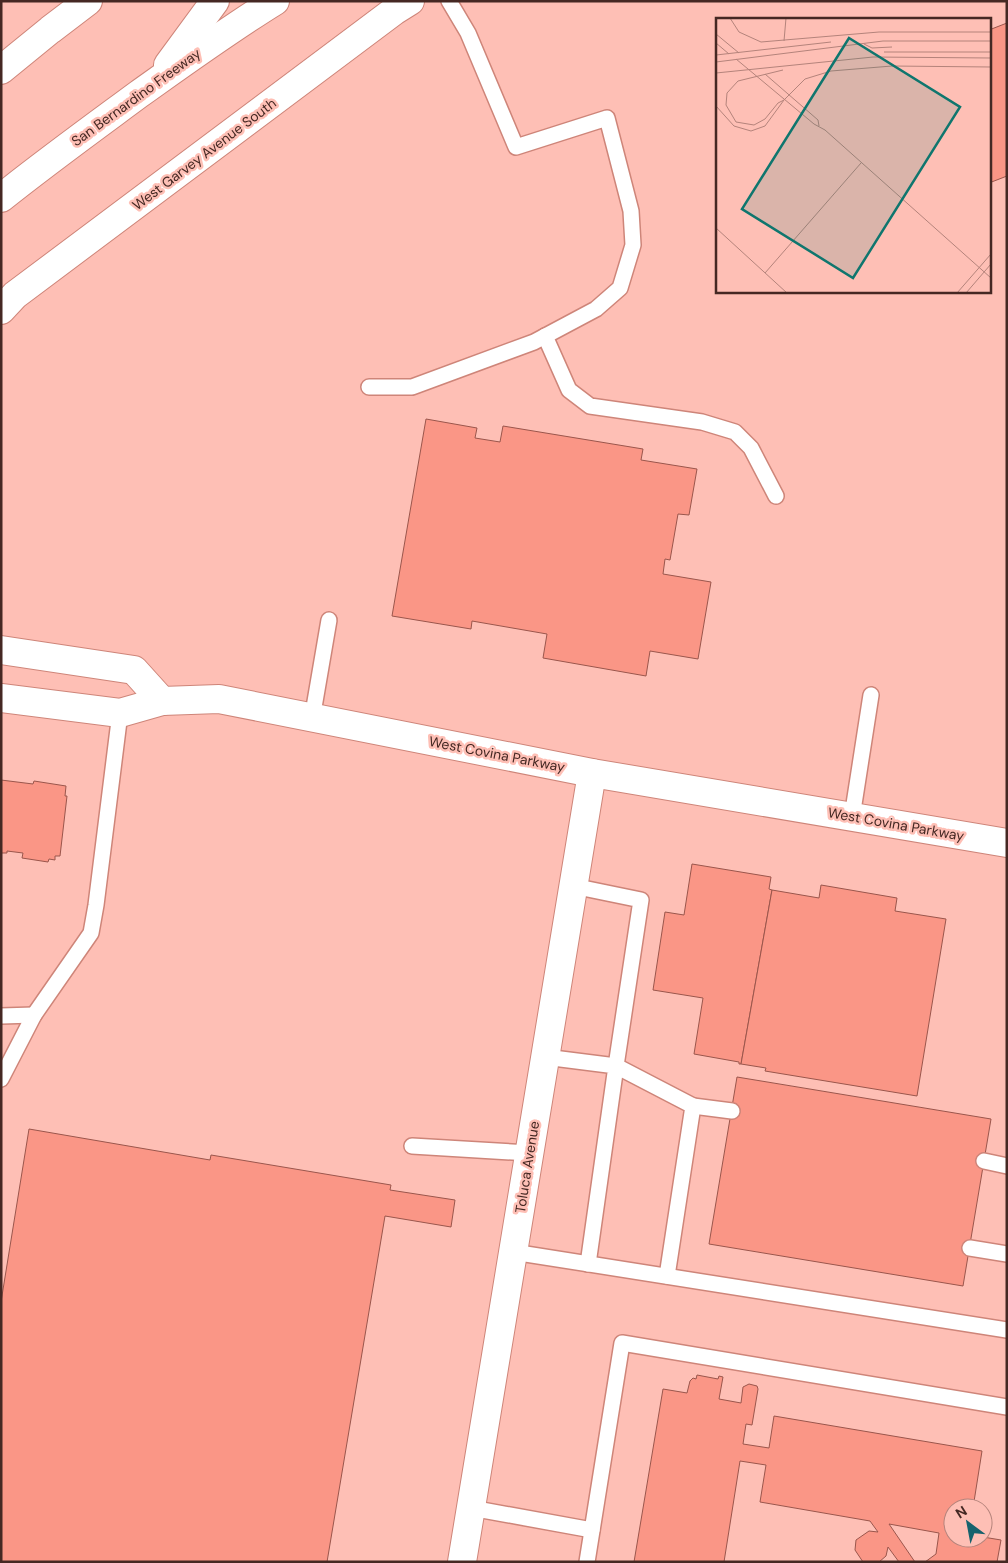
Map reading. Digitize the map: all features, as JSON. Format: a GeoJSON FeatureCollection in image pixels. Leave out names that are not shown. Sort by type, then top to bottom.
{"type":"FeatureCollection","features":[{"type":"Feature","properties":{"kind":"main road"},"geometry":{"type":"LineString","coordinates":[[1,70],[88,1]]}},
{"type":"Feature","properties":{"kind":"main road"},"geometry":{"type":"LineString","coordinates":[[156,82],[215,1]]}},
{"type":"Feature","properties":{"kind":"main road","name":"San Bernardino Freeway"},"geometry":{"type":"LineString","coordinates":[[1,198],[52,157],[156,82],[234,26],[275,1]]}},
{"type":"Feature","properties":{"kind":"main road","name":"West Garvey Avenue South"},"geometry":{"type":"LineString","coordinates":[[1,310],[16,295],[394,11],[410,1]]}},
{"type":"Feature","properties":{"kind":"main road"},"geometry":{"type":"LineString","coordinates":[[1,52],[50,30]]}},
{"type":"Feature","properties":{"kind":"main road"},"geometry":{"type":"LineString","coordinates":[[1,208],[52,157]]}},
{"type":"Feature","properties":{"kind":"main road"},"geometry":{"type":"LineString","coordinates":[[1,650],[134,670],[162,701]]}},
{"type":"Feature","properties":{"kind":"main road"},"geometry":{"type":"LineString","coordinates":[[1,698],[120,713]]}},
{"type":"Feature","properties":{"kind":"main road","name":"West Covina Parkway"},"geometry":{"type":"LineString","coordinates":[[120,713],[162,701],[219,700],[592,773],[1007,843]]}},
{"type":"Feature","properties":{"kind":"main road","name":"Toluca Avenue"},"geometry":{"type":"LineString","coordinates":[[462,1562],[592,773]]}},
{"type":"Feature","properties":{"kind":"lane"},"geometry":{"type":"LineString","coordinates":[[369,387],[412,387],[545,336],[596,309],[620,288],[633,245],[631,211],[607,118],[516,147],[468,33],[449,1]]}},
{"type":"Feature","properties":{"kind":"lane"},"geometry":{"type":"LineString","coordinates":[[545,336],[569,390],[590,406],[702,422],[735,432],[750,448],[776,496]]}},
{"type":"Feature","properties":{"kind":"lane"},"geometry":{"type":"LineString","coordinates":[[312,719],[329,620]]}},
{"type":"Feature","properties":{"kind":"lane"},"geometry":{"type":"LineString","coordinates":[[852,816],[871,695]]}},
{"type":"Feature","properties":{"kind":"lane"},"geometry":{"type":"LineString","coordinates":[[1,1079],[34,1015],[91,932],[120,713]]}},
{"type":"Feature","properties":{"kind":"lane"},"geometry":{"type":"LineString","coordinates":[[573,886],[641,900],[588,1264]]}},
{"type":"Feature","properties":{"kind":"lane"},"geometry":{"type":"LineString","coordinates":[[1,1016],[34,1015]]}},
{"type":"Feature","properties":{"kind":"lane"},"geometry":{"type":"LineString","coordinates":[[545,1057],[616,1066],[693,1106],[732,1112]]}},
{"type":"Feature","properties":{"kind":"lane"},"geometry":{"type":"LineString","coordinates":[[666,1276],[693,1106]]}},
{"type":"Feature","properties":{"kind":"lane"},"geometry":{"type":"LineString","coordinates":[[412,1146],[529,1153]]}},
{"type":"Feature","properties":{"kind":"lane"},"geometry":{"type":"LineString","coordinates":[[984,1161],[1007,1166]]}},
{"type":"Feature","properties":{"kind":"lane"},"geometry":{"type":"LineString","coordinates":[[970,1248],[1007,1254]]}},
{"type":"Feature","properties":{"kind":"lane"},"geometry":{"type":"LineString","coordinates":[[513,1252],[1007,1330]]}},
{"type":"Feature","properties":{"kind":"lane"},"geometry":{"type":"LineString","coordinates":[[587,1562],[622,1343],[1007,1407]]}},
{"type":"Feature","properties":{"kind":"lane"},"geometry":{"type":"LineString","coordinates":[[471,1508],[592,1530]]}},
{"type":"Feature","properties":{"kind":"building"},"geometry":{"type":"Polygon","coordinates":[[[1007,23],[1007,176],[990,183],[990,30],[1007,23]]]}},
{"type":"Feature","properties":{"kind":"building"},"geometry":{"type":"Polygon","coordinates":[[[426,419],[477,428],[475,438],[500,442],[503,426],[643,449],[641,460],[697,469],[689,515],[678,514],[670,560],[665,559],[663,574],[711,582],[698,659],[650,651],[646,676],[543,658],[547,634],[472,621],[471,629],[392,616],[426,419]]]}},
{"type":"Feature","properties":{"kind":"building"},"geometry":{"type":"Polygon","coordinates":[[[1,780],[33,784],[34,781],[66,786],[65,796],[67,796],[60,856],[55,856],[55,860],[49,859],[48,862],[22,858],[23,853],[7,851],[7,853],[1,853],[1,780]]]}},
{"type":"Feature","properties":{"kind":"building"},"geometry":{"type":"Polygon","coordinates":[[[692,864],[771,877],[769,889],[772,890],[741,1064],[739,1062],[694,1054],[703,998],[653,990],[665,912],[684,915],[692,864]]]}},
{"type":"Feature","properties":{"kind":"building"},"geometry":{"type":"Polygon","coordinates":[[[821,885],[897,898],[895,911],[946,919],[917,1096],[765,1071],[766,1068],[741,1064],[772,890],[819,898],[821,885]]]}},
{"type":"Feature","properties":{"kind":"building"},"geometry":{"type":"Polygon","coordinates":[[[737,1077],[991,1119],[963,1286],[709,1244],[737,1077]]]}},
{"type":"Feature","properties":{"kind":"building"},"geometry":{"type":"Polygon","coordinates":[[[29,1129],[210,1160],[211,1155],[391,1185],[390,1190],[455,1200],[451,1227],[385,1216],[327,1562],[1,1562],[1,1302],[29,1129]]]}},
{"type":"Feature","properties":{"kind":"building"},"geometry":{"type":"Polygon","coordinates":[[[697,1375],[718,1379],[719,1376],[723,1377],[719,1399],[741,1403],[743,1387],[749,1384],[757,1386],[752,1425],[746,1424],[743,1444],[769,1448],[774,1416],[982,1451],[975,1498],[943,1498],[943,1548],[993,1548],[993,1539],[1001,1540],[997,1562],[925,1562],[936,1554],[939,1533],[889,1524],[915,1562],[899,1562],[888,1547],[886,1556],[879,1562],[863,1562],[855,1550],[856,1540],[869,1531],[878,1532],[870,1521],[760,1502],[766,1465],[740,1461],[724,1562],[634,1562],[663,1389],[687,1393],[690,1381],[693,1378],[696,1379],[697,1375]]]}}]}
